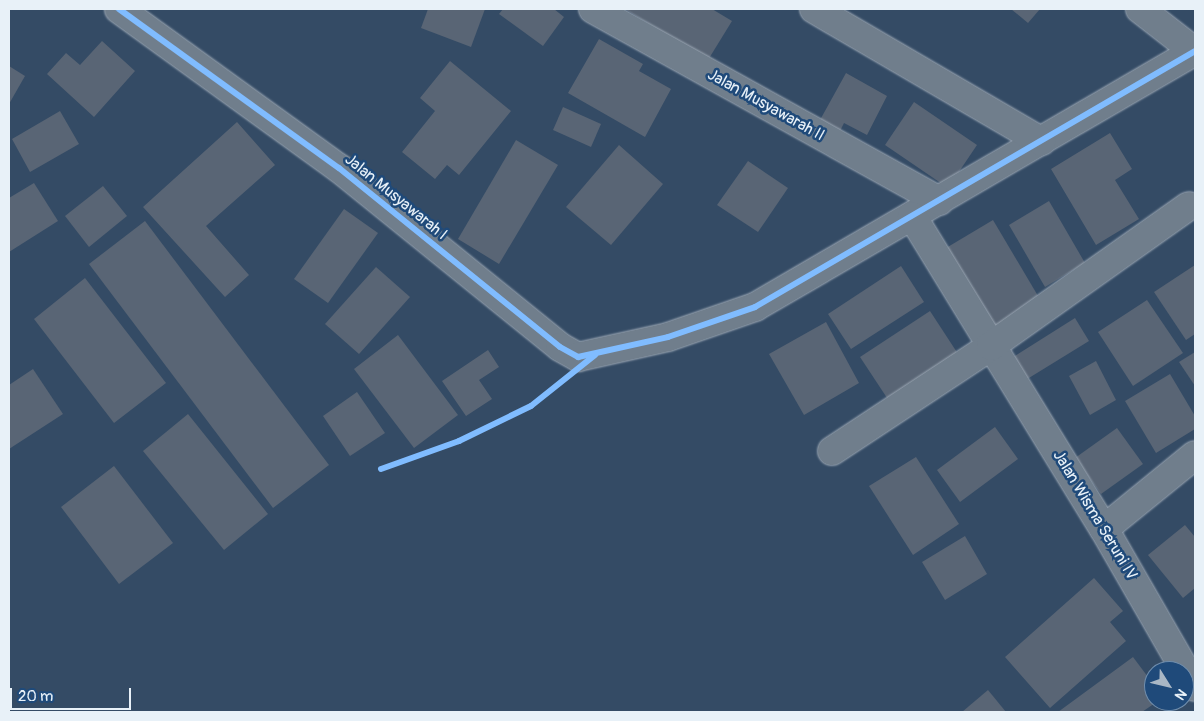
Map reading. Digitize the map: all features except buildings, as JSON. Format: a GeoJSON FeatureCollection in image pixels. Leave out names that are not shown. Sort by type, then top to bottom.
{"type":"FeatureCollection","features":[{"type":"Feature","properties":{"kind":"street","name":"Jalan Musyawarah I"},"geometry":{"type":"LineString","coordinates":[[119,9],[339,168],[569,353],[595,355],[668,337],[755,306],[939,201],[1194,51]]}},
{"type":"Feature","properties":{"kind":"street","name":"Jalan Musyawarah II"},"geometry":{"type":"LineString","coordinates":[[593,9],[939,201]]}},
{"type":"Feature","properties":{"kind":"street"},"geometry":{"type":"LineString","coordinates":[[814,9],[1041,141]]}},
{"type":"Feature","properties":{"kind":"street"},"geometry":{"type":"LineString","coordinates":[[1140,9],[1194,51]]}},
{"type":"Feature","properties":{"kind":"street"},"geometry":{"type":"LineString","coordinates":[[832,451],[992,346],[1189,206]]}},
{"type":"Feature","properties":{"kind":"street","name":"Jalan Wisma Seruni IV"},"geometry":{"type":"LineString","coordinates":[[912,216],[1104,529],[1195,687]]}},
{"type":"Feature","properties":{"kind":"street"},"geometry":{"type":"LineString","coordinates":[[1104,529],[1195,455]]}},
{"type":"Feature","properties":{"kind":"cycle path"},"geometry":{"type":"LineString","coordinates":[[119,9],[339,168],[560,347],[578,357],[668,337],[755,307],[1195,51]]}},
{"type":"Feature","properties":{"kind":"cycle path"},"geometry":{"type":"LineString","coordinates":[[381,469],[459,441],[531,406],[595,355]]}}]}
